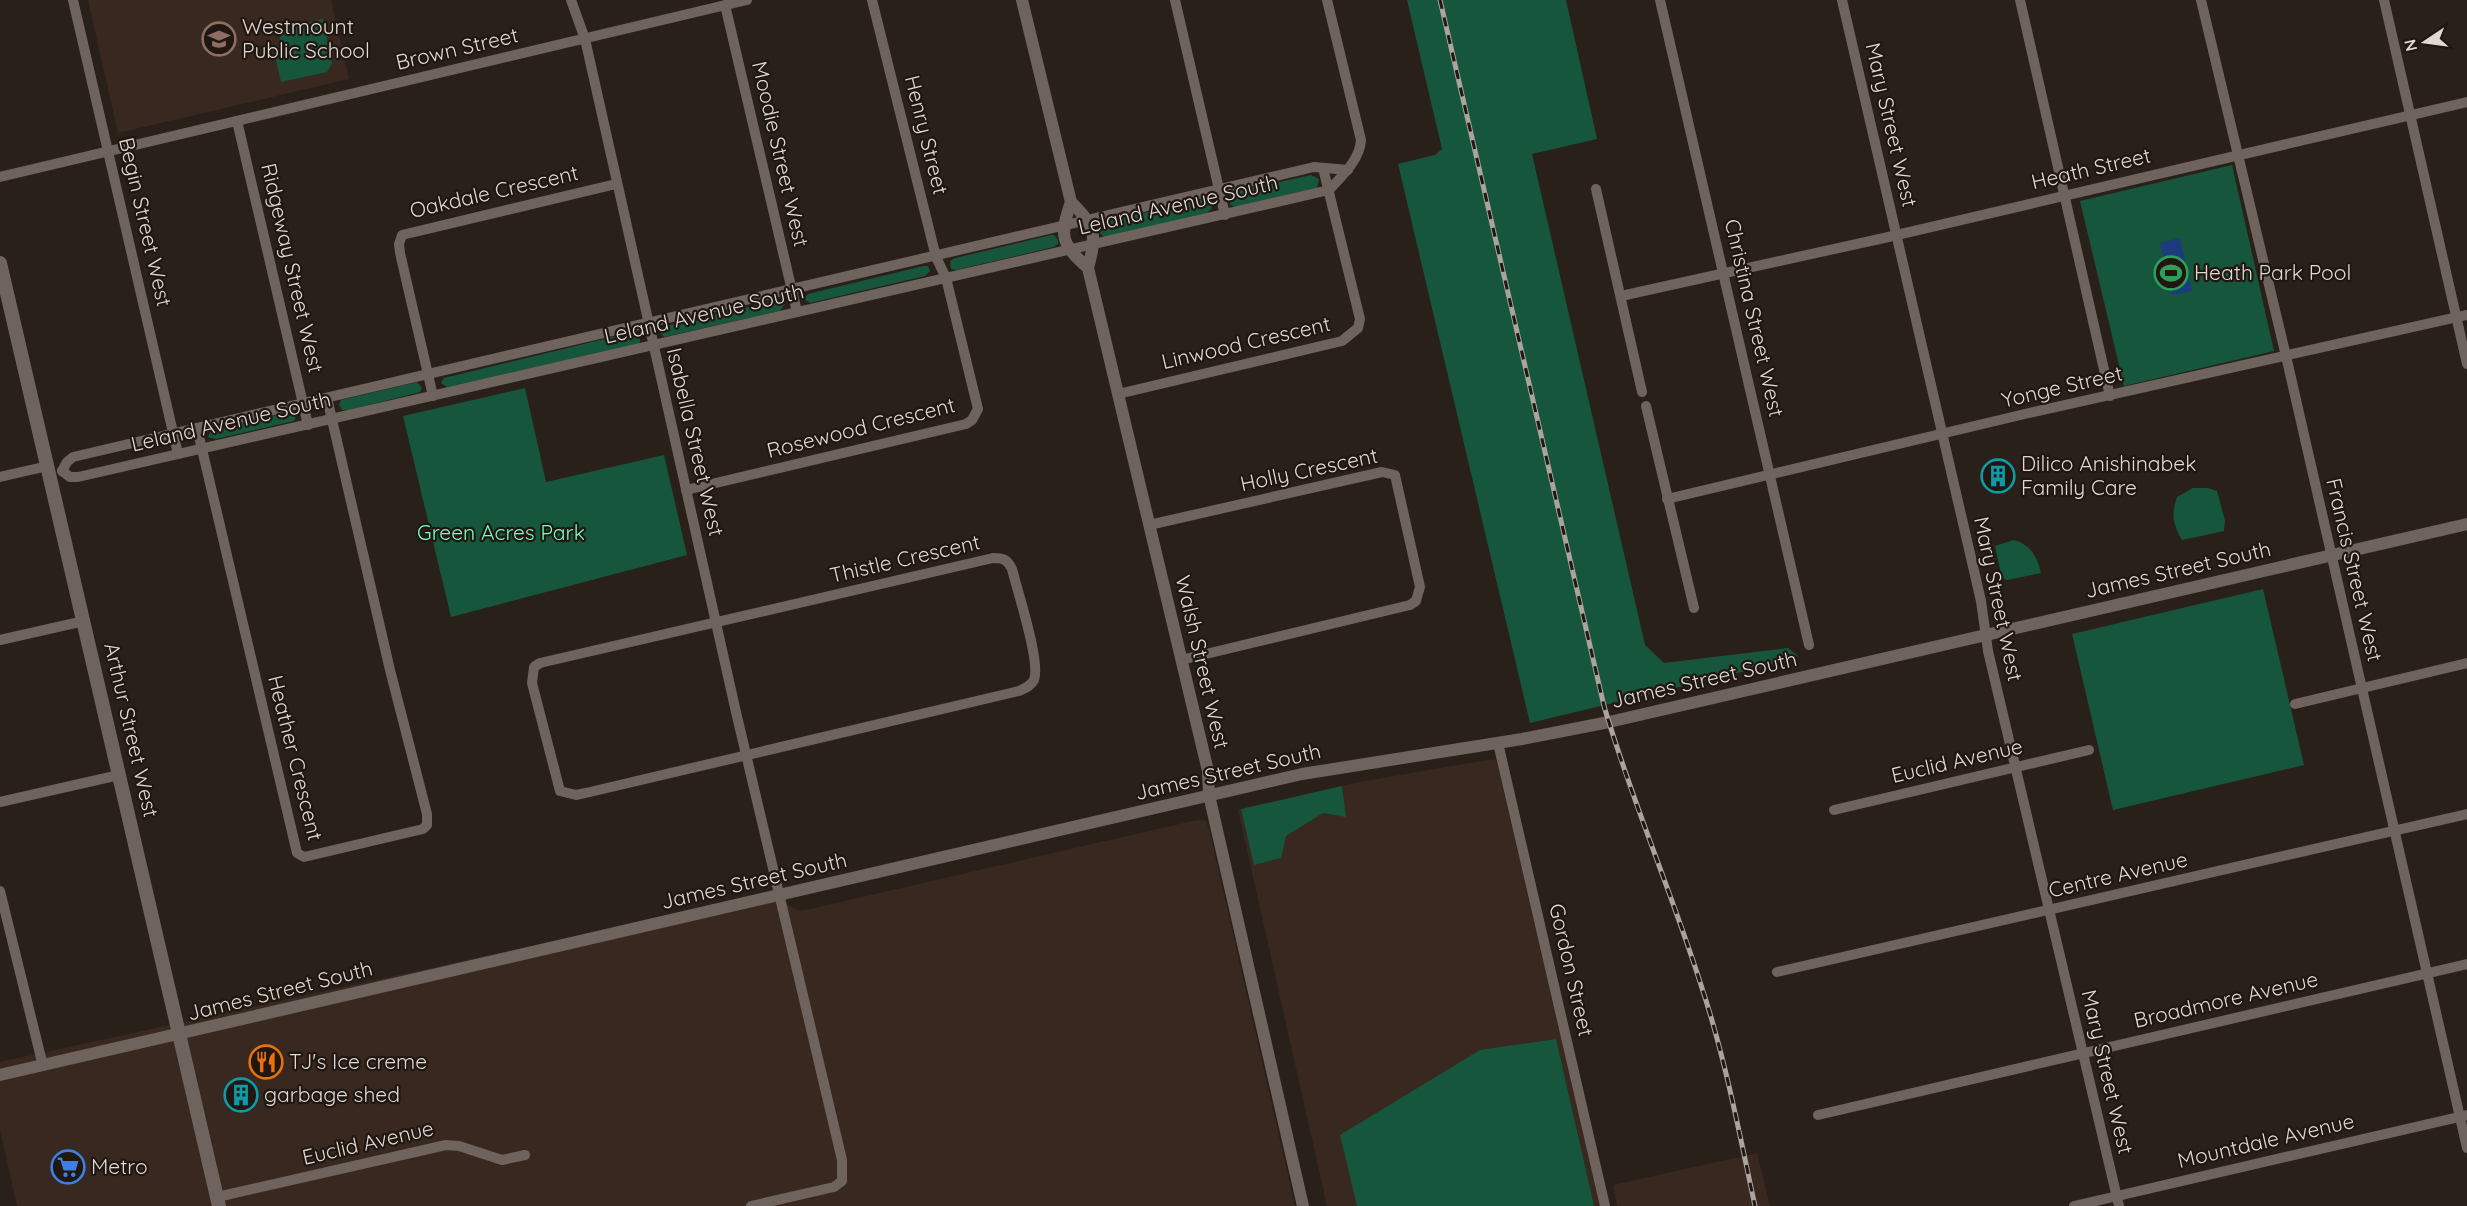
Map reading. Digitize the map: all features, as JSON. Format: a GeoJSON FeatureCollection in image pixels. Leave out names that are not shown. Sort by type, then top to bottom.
{"type":"FeatureCollection","features":[{"type":"Feature","properties":{"kind":"main road","name":"Arthur Street West"},"geometry":{"type":"LineString","coordinates":[[0,263],[54,470],[84,621],[218,1201]]}},
{"type":"Feature","properties":{"kind":"street","name":"Begin Street West"},"geometry":{"type":"LineString","coordinates":[[73,0],[178,454]]}},
{"type":"Feature","properties":{"kind":"street","name":"Isabella Street West"},"geometry":{"type":"LineString","coordinates":[[571,0],[585,39],[648,325],[843,1172],[842,1181],[834,1186],[751,1206]]}},
{"type":"Feature","properties":{"kind":"street","name":"Brown Street"},"geometry":{"type":"LineString","coordinates":[[0,177],[585,39],[710,4],[725,5],[747,0]]}},
{"type":"Feature","properties":{"kind":"street","name":"Henry Street"},"geometry":{"type":"LineString","coordinates":[[872,0],[936,257],[946,278]]}},
{"type":"Feature","properties":{"kind":"street","name":"Walsh Street West"},"geometry":{"type":"LineString","coordinates":[[1022,0],[1071,202],[1088,220],[1094,244],[1088,268],[1208,771],[1209,795],[1303,1206]]}},
{"type":"Feature","properties":{"kind":"street"},"geometry":{"type":"LineString","coordinates":[[1175,0],[1225,215]]}},
{"type":"Feature","properties":{"kind":"street"},"geometry":{"type":"LineString","coordinates":[[1327,0],[1360,147],[1348,170],[1329,190]]}},
{"type":"Feature","properties":{"kind":"street","name":"Christina Street West"},"geometry":{"type":"LineString","coordinates":[[1660,0],[1809,645]]}},
{"type":"Feature","properties":{"kind":"street","name":"Mary Street West"},"geometry":{"type":"LineString","coordinates":[[1842,0],[1981,601],[1984,635],[2117,1201]]}},
{"type":"Feature","properties":{"kind":"street"},"geometry":{"type":"LineString","coordinates":[[2020,0],[2110,396]]}},
{"type":"Feature","properties":{"kind":"street","name":"Francis Street West"},"geometry":{"type":"LineString","coordinates":[[2201,0],[2286,356],[2427,973],[2463,1116],[2467,1148]]}},
{"type":"Feature","properties":{"kind":"street"},"geometry":{"type":"LineString","coordinates":[[2384,0],[2462,316],[2467,364]]}},
{"type":"Feature","properties":{"kind":"street","name":"Moodie Street West"},"geometry":{"type":"LineString","coordinates":[[725,5],[797,312]]}},
{"type":"Feature","properties":{"kind":"street","name":"Heath Street"},"geometry":{"type":"LineString","coordinates":[[1621,296],[1896,235],[2467,102]]}},
{"type":"Feature","properties":{"kind":"street","name":"Ridgeway Street West"},"geometry":{"type":"LineString","coordinates":[[237,121],[308,425]]}},
{"type":"Feature","properties":{"kind":"street","name":"Leland Avenue South"},"geometry":{"type":"LineString","coordinates":[[0,477],[54,470],[73,457],[648,325],[1314,167],[1348,170]]}},
{"type":"Feature","properties":{"kind":"street","name":"Linwood Crescent"},"geometry":{"type":"LineString","coordinates":[[1118,394],[1342,341],[1351,336],[1358,328],[1360,319],[1323,168]]}},
{"type":"Feature","properties":{"kind":"street","name":"Oakdale Crescent"},"geometry":{"type":"LineString","coordinates":[[433,396],[400,253],[399,244],[402,235],[616,184]]}},
{"type":"Feature","properties":{"kind":"street"},"geometry":{"type":"LineString","coordinates":[[1596,189],[1642,392]]}},
{"type":"Feature","properties":{"kind":"street","name":"Leland Avenue South"},"geometry":{"type":"LineString","coordinates":[[54,470],[70,477],[78,477],[1329,190]]}},
{"type":"Feature","properties":{"kind":"street"},"geometry":{"type":"LineString","coordinates":[[1071,202],[1063,226],[1068,250],[1088,268]]}},
{"type":"Feature","properties":{"kind":"street","name":"Rosewood Crescent"},"geometry":{"type":"LineString","coordinates":[[686,490],[966,424],[972,420],[978,409],[946,278]]}},
{"type":"Feature","properties":{"kind":"street","name":"Yonge Street"},"geometry":{"type":"LineString","coordinates":[[1667,499],[2462,316]]}},
{"type":"Feature","properties":{"kind":"street","name":"Heather Crescent"},"geometry":{"type":"LineString","coordinates":[[197,428],[295,847],[299,856],[309,856],[417,831],[427,825],[327,398]]}},
{"type":"Feature","properties":{"kind":"street"},"geometry":{"type":"LineString","coordinates":[[1646,406],[1694,608]]}},
{"type":"Feature","properties":{"kind":"street","name":"Holly Crescent"},"geometry":{"type":"LineString","coordinates":[[1149,525],[1382,472],[1395,475],[1420,587],[1416,601],[1410,605],[1181,660]]}},
{"type":"Feature","properties":{"kind":"street","name":"James Street South"},"geometry":{"type":"LineString","coordinates":[[0,1075],[1209,795],[1349,765],[1498,743],[1609,722],[2467,524]]}},
{"type":"Feature","properties":{"kind":"street","name":"Thistle Crescent"},"geometry":{"type":"LineString","coordinates":[[716,622],[983,560],[1002,558],[1008,561],[1012,568],[1035,662],[1033,681],[1019,691],[747,756]]}},
{"type":"Feature","properties":{"kind":"street"},"geometry":{"type":"LineString","coordinates":[[0,640],[84,621]]}},
{"type":"Feature","properties":{"kind":"street"},"geometry":{"type":"LineString","coordinates":[[716,622],[540,663],[534,667],[532,683],[557,785],[566,795],[576,795],[747,756]]}},
{"type":"Feature","properties":{"kind":"street"},"geometry":{"type":"LineString","coordinates":[[2295,704],[2467,663]]}},
{"type":"Feature","properties":{"kind":"street","name":"Gordon Street"},"geometry":{"type":"LineString","coordinates":[[1498,743],[1605,1206]]}},
{"type":"Feature","properties":{"kind":"street","name":"Euclid Avenue"},"geometry":{"type":"LineString","coordinates":[[1834,810],[2088,750]]}},
{"type":"Feature","properties":{"kind":"street"},"geometry":{"type":"LineString","coordinates":[[0,802],[120,775]]}},
{"type":"Feature","properties":{"kind":"street","name":"Centre Avenue"},"geometry":{"type":"LineString","coordinates":[[1777,972],[2467,814]]}},
{"type":"Feature","properties":{"kind":"street"},"geometry":{"type":"LineString","coordinates":[[0,891],[44,1066]]}},
{"type":"Feature","properties":{"kind":"street","name":"Broadmore Avenue"},"geometry":{"type":"LineString","coordinates":[[1818,1115],[2467,964]]}},
{"type":"Feature","properties":{"kind":"street","name":"Mountdale Avenue"},"geometry":{"type":"LineString","coordinates":[[2074,1206],[2117,1201],[2463,1116]]}},
{"type":"Feature","properties":{"kind":"street","name":"Euclid Avenue"},"geometry":{"type":"LineString","coordinates":[[218,1201],[446,1145],[459,1146],[502,1160],[525,1155]]}},
{"type":"Feature","properties":{"kind":"shaded area","name":"Westmount Public School"},"geometry":{"type":"Polygon","coordinates":[[[88,0],[331,0],[349,79],[118,133],[88,0]]]}},
{"type":"Feature","properties":{"kind":"shaded area"},"geometry":{"type":"Polygon","coordinates":[[[1494,759],[1497,762],[1600,1206],[1327,1206],[1238,810],[1359,782],[1494,759]]]}},
{"type":"Feature","properties":{"kind":"shaded area"},"geometry":{"type":"Polygon","coordinates":[[[1197,820],[1206,821],[1210,833],[1295,1206],[17,1206],[0,1130],[0,1062],[766,895],[801,911],[1197,820]]]}},
{"type":"Feature","properties":{"kind":"shaded area"},"geometry":{"type":"Polygon","coordinates":[[[1757,1153],[1770,1206],[1617,1206],[1613,1185],[1757,1153]]]}},
{"type":"Feature","properties":{"kind":"green space"},"geometry":{"type":"Polygon","coordinates":[[[1407,0],[1566,0],[1597,139],[1532,154],[1645,645],[1664,663],[1788,648],[1798,656],[1791,660],[1530,723],[1398,164],[1435,155],[1442,149],[1407,0]]]}},
{"type":"Feature","properties":{"kind":"green space"},"geometry":{"type":"Polygon","coordinates":[[[323,19],[332,63],[327,72],[281,82],[275,56],[281,35],[296,25],[323,19]]]}},
{"type":"Feature","properties":{"kind":"green space"},"geometry":{"type":"Polygon","coordinates":[[[2232,165],[2274,351],[2124,386],[2080,201],[2232,165]]]}},
{"type":"Feature","properties":{"kind":"green space"},"geometry":{"type":"Polygon","coordinates":[[[1311,175],[1319,179],[1317,188],[1234,207],[1230,204],[1230,195],[1233,192],[1311,175]]]}},
{"type":"Feature","properties":{"kind":"green space"},"geometry":{"type":"Polygon","coordinates":[[[1203,199],[1210,201],[1212,208],[1206,214],[1104,237],[1097,230],[1101,223],[1203,199]]]}},
{"type":"Feature","properties":{"kind":"green space"},"geometry":{"type":"Polygon","coordinates":[[[1051,235],[1058,240],[1058,244],[1054,247],[956,270],[951,269],[950,261],[955,258],[1051,235]]]}},
{"type":"Feature","properties":{"kind":"green space"},"geometry":{"type":"Polygon","coordinates":[[[928,266],[930,271],[925,276],[810,303],[804,299],[808,294],[928,266]]]}},
{"type":"Feature","properties":{"kind":"green space"},"geometry":{"type":"Polygon","coordinates":[[[778,300],[785,304],[780,311],[664,337],[660,333],[666,326],[778,300]]]}},
{"type":"Feature","properties":{"kind":"green space"},"geometry":{"type":"Polygon","coordinates":[[[629,333],[640,335],[638,345],[447,387],[441,383],[444,378],[629,333]]]}},
{"type":"Feature","properties":{"kind":"green space"},"geometry":{"type":"Polygon","coordinates":[[[417,382],[422,388],[420,392],[349,410],[342,410],[339,405],[341,400],[417,382]]]}},
{"type":"Feature","properties":{"kind":"green space","name":"Green Acres Park"},"geometry":{"type":"Polygon","coordinates":[[[525,388],[546,482],[664,455],[687,555],[451,617],[403,416],[525,388]]]}},
{"type":"Feature","properties":{"kind":"green space"},"geometry":{"type":"Polygon","coordinates":[[[291,412],[296,417],[294,421],[216,439],[208,437],[212,429],[291,412]]]}},
{"type":"Feature","properties":{"kind":"green space"},"geometry":{"type":"Polygon","coordinates":[[[2193,488],[2208,488],[2217,491],[2225,521],[2224,531],[2182,540],[2174,519],[2175,503],[2177,497],[2193,488]]]}},
{"type":"Feature","properties":{"kind":"green space"},"geometry":{"type":"Polygon","coordinates":[[[2014,540],[2025,545],[2032,552],[2041,573],[2007,580],[2002,578],[1995,546],[2014,540]]]}},
{"type":"Feature","properties":{"kind":"green space"},"geometry":{"type":"Polygon","coordinates":[[[2263,589],[2304,765],[2113,810],[2072,634],[2263,589]]]}},
{"type":"Feature","properties":{"kind":"green space"},"geometry":{"type":"Polygon","coordinates":[[[1342,786],[1346,817],[1323,813],[1286,836],[1281,858],[1254,865],[1241,809],[1342,786]]]}},
{"type":"Feature","properties":{"kind":"green space"},"geometry":{"type":"Polygon","coordinates":[[[1556,1039],[1594,1206],[1357,1206],[1340,1135],[1480,1050],[1556,1039]]]}},
{"type":"Feature","properties":{"kind":"water"},"geometry":{"type":"Polygon","coordinates":[[[2180,238],[2192,291],[2172,295],[2160,243],[2180,238]]]}},
{"type":"Feature","properties":{"kind":"railway"},"geometry":{"type":"LineString","coordinates":[[1440,0],[1604,706],[1710,1012],[1755,1206]]}},
{"type":"Feature","properties":{"kind":"place","name":"Westmount Public School"},"geometry":{"type":"Point","coordinates":[219,39]}},
{"type":"Feature","properties":{"kind":"place","name":"Heath Park Pool"},"geometry":{"type":"Point","coordinates":[2171,273]}},
{"type":"Feature","properties":{"kind":"place","name":"Dilico Anishinabek Family Care"},"geometry":{"type":"Point","coordinates":[1998,476]}},
{"type":"Feature","properties":{"kind":"place","name":"TJ's Ice creme"},"geometry":{"type":"Point","coordinates":[266,1062]}},
{"type":"Feature","properties":{"kind":"place","name":"garbage shed"},"geometry":{"type":"Point","coordinates":[241,1095]}},
{"type":"Feature","properties":{"kind":"place","name":"Metro"},"geometry":{"type":"Point","coordinates":[68,1167]}}]}
